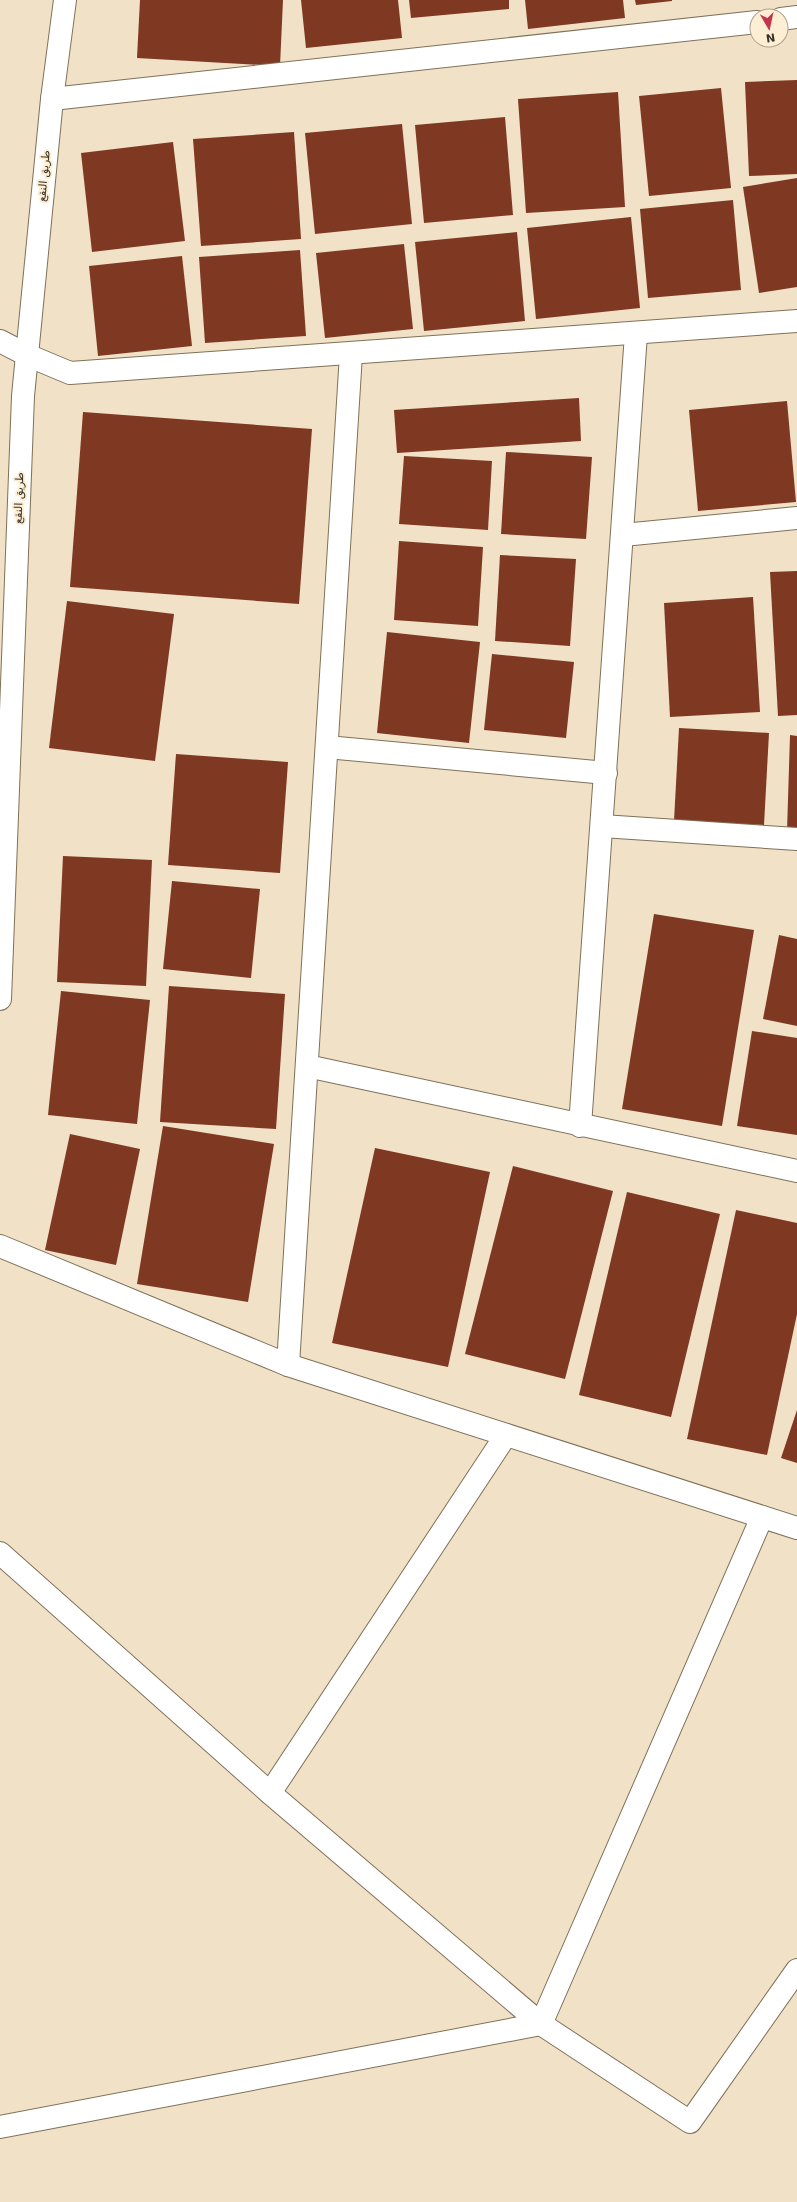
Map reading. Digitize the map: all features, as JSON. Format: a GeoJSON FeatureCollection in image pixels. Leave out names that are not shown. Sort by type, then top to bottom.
{"type":"FeatureCollection","features":[{"type":"Feature","properties":{"kind":"street","name":"طريق النقع"},"geometry":{"type":"LineString","coordinates":[[0,999],[21,451],[27,355],[52,99],[65,0]]}},
{"type":"Feature","properties":{"kind":"street"},"geometry":{"type":"LineString","coordinates":[[52,99],[749,23]]}},
{"type":"Feature","properties":{"kind":"street"},"geometry":{"type":"LineString","coordinates":[[0,341],[27,355],[70,373],[636,334],[797,321]]}},
{"type":"Feature","properties":{"kind":"street"},"geometry":{"type":"LineString","coordinates":[[580,1126],[623,535],[636,334]]}},
{"type":"Feature","properties":{"kind":"street"},"geometry":{"type":"LineString","coordinates":[[288,1365],[351,354]]}},
{"type":"Feature","properties":{"kind":"street"},"geometry":{"type":"LineString","coordinates":[[623,535],[797,518]]}},
{"type":"Feature","properties":{"kind":"street"},"geometry":{"type":"LineString","coordinates":[[327,747],[606,773]]}},
{"type":"Feature","properties":{"kind":"street"},"geometry":{"type":"LineString","coordinates":[[602,826],[797,839]]}},
{"type":"Feature","properties":{"kind":"street"},"geometry":{"type":"LineString","coordinates":[[307,1066],[580,1126],[797,1171]]}},
{"type":"Feature","properties":{"kind":"street"},"geometry":{"type":"LineString","coordinates":[[0,1246],[288,1365],[797,1528]]}},
{"type":"Feature","properties":{"kind":"street"},"geometry":{"type":"LineString","coordinates":[[270,1793],[506,1435]]}},
{"type":"Feature","properties":{"kind":"street"},"geometry":{"type":"LineString","coordinates":[[541,2024],[762,1517]]}},
{"type":"Feature","properties":{"kind":"street"},"geometry":{"type":"LineString","coordinates":[[0,1554],[270,1793],[541,2024],[690,2122],[797,1970]]}},
{"type":"Feature","properties":{"kind":"street"},"geometry":{"type":"LineString","coordinates":[[0,2127],[541,2024]]}},
{"type":"Feature","properties":{"kind":"building"},"geometry":{"type":"Polygon","coordinates":[[[140,0],[283,0],[280,66],[137,58],[140,0]]]}},
{"type":"Feature","properties":{"kind":"building"},"geometry":{"type":"Polygon","coordinates":[[[301,0],[398,0],[402,38],[306,48],[301,0]]]}},
{"type":"Feature","properties":{"kind":"building"},"geometry":{"type":"Polygon","coordinates":[[[409,0],[509,0],[509,9],[411,18],[409,0]]]}},
{"type":"Feature","properties":{"kind":"building"},"geometry":{"type":"Polygon","coordinates":[[[525,0],[623,0],[625,18],[528,29],[525,0]]]}},
{"type":"Feature","properties":{"kind":"building"},"geometry":{"type":"Polygon","coordinates":[[[635,0],[672,0],[672,1],[636,5],[635,0]]]}},
{"type":"Feature","properties":{"kind":"building"},"geometry":{"type":"Polygon","coordinates":[[[797,80],[797,174],[749,176],[745,82],[797,80]]]}},
{"type":"Feature","properties":{"kind":"building"},"geometry":{"type":"Polygon","coordinates":[[[721,88],[731,188],[649,196],[639,96],[721,88]]]}},
{"type":"Feature","properties":{"kind":"building"},"geometry":{"type":"Polygon","coordinates":[[[618,92],[625,207],[526,213],[518,99],[618,92]]]}},
{"type":"Feature","properties":{"kind":"building"},"geometry":{"type":"Polygon","coordinates":[[[505,117],[513,215],[424,223],[415,125],[505,117]]]}},
{"type":"Feature","properties":{"kind":"building"},"geometry":{"type":"Polygon","coordinates":[[[402,124],[412,224],[315,234],[305,133],[402,124]]]}},
{"type":"Feature","properties":{"kind":"building"},"geometry":{"type":"Polygon","coordinates":[[[294,132],[301,239],[201,246],[193,139],[294,132]]]}},
{"type":"Feature","properties":{"kind":"building"},"geometry":{"type":"Polygon","coordinates":[[[173,142],[185,241],[92,252],[81,153],[173,142]]]}},
{"type":"Feature","properties":{"kind":"building"},"geometry":{"type":"Polygon","coordinates":[[[797,178],[797,287],[759,293],[743,187],[797,178]]]}},
{"type":"Feature","properties":{"kind":"building"},"geometry":{"type":"Polygon","coordinates":[[[733,200],[741,290],[648,298],[640,209],[733,200]]]}},
{"type":"Feature","properties":{"kind":"building"},"geometry":{"type":"Polygon","coordinates":[[[631,217],[640,308],[536,319],[527,228],[631,217]]]}},
{"type":"Feature","properties":{"kind":"building"},"geometry":{"type":"Polygon","coordinates":[[[517,232],[525,321],[424,331],[415,242],[517,232]]]}},
{"type":"Feature","properties":{"kind":"building"},"geometry":{"type":"Polygon","coordinates":[[[404,244],[413,329],[325,338],[316,253],[404,244]]]}},
{"type":"Feature","properties":{"kind":"building"},"geometry":{"type":"Polygon","coordinates":[[[300,250],[306,336],[205,343],[199,257],[300,250]]]}},
{"type":"Feature","properties":{"kind":"building"},"geometry":{"type":"Polygon","coordinates":[[[182,256],[192,346],[98,356],[89,266],[182,256]]]}},
{"type":"Feature","properties":{"kind":"building"},"geometry":{"type":"Polygon","coordinates":[[[579,398],[581,441],[397,453],[394,410],[579,398]]]}},
{"type":"Feature","properties":{"kind":"building"},"geometry":{"type":"Polygon","coordinates":[[[787,401],[796,502],[698,511],[689,410],[787,401]]]}},
{"type":"Feature","properties":{"kind":"building"},"geometry":{"type":"Polygon","coordinates":[[[83,412],[312,429],[299,604],[70,587],[83,412]]]}},
{"type":"Feature","properties":{"kind":"building"},"geometry":{"type":"Polygon","coordinates":[[[506,452],[592,457],[586,539],[501,534],[506,452]]]}},
{"type":"Feature","properties":{"kind":"building"},"geometry":{"type":"Polygon","coordinates":[[[404,456],[492,461],[488,530],[399,524],[404,456]]]}},
{"type":"Feature","properties":{"kind":"building"},"geometry":{"type":"Polygon","coordinates":[[[399,541],[483,547],[478,626],[394,620],[399,541]]]}},
{"type":"Feature","properties":{"kind":"building"},"geometry":{"type":"Polygon","coordinates":[[[500,555],[576,559],[570,646],[495,641],[500,555]]]}},
{"type":"Feature","properties":{"kind":"building"},"geometry":{"type":"Polygon","coordinates":[[[797,571],[797,715],[778,716],[770,572],[797,571]]]}},
{"type":"Feature","properties":{"kind":"building"},"geometry":{"type":"Polygon","coordinates":[[[753,597],[760,712],[670,717],[664,603],[753,597]]]}},
{"type":"Feature","properties":{"kind":"building"},"geometry":{"type":"Polygon","coordinates":[[[67,601],[174,614],[155,761],[49,748],[67,601]]]}},
{"type":"Feature","properties":{"kind":"building"},"geometry":{"type":"Polygon","coordinates":[[[387,632],[480,642],[469,743],[377,733],[387,632]]]}},
{"type":"Feature","properties":{"kind":"building"},"geometry":{"type":"Polygon","coordinates":[[[492,654],[574,662],[566,738],[484,730],[492,654]]]}},
{"type":"Feature","properties":{"kind":"building"},"geometry":{"type":"Polygon","coordinates":[[[679,728],[769,733],[764,825],[674,821],[679,728]]]}},
{"type":"Feature","properties":{"kind":"building"},"geometry":{"type":"Polygon","coordinates":[[[790,735],[797,736],[797,832],[787,832],[790,735]]]}},
{"type":"Feature","properties":{"kind":"building"},"geometry":{"type":"Polygon","coordinates":[[[176,754],[288,762],[280,873],[168,865],[176,754]]]}},
{"type":"Feature","properties":{"kind":"building"},"geometry":{"type":"Polygon","coordinates":[[[63,856],[152,860],[146,986],[57,982],[63,856]]]}},
{"type":"Feature","properties":{"kind":"building"},"geometry":{"type":"Polygon","coordinates":[[[172,881],[260,889],[251,978],[163,969],[172,881]]]}},
{"type":"Feature","properties":{"kind":"building"},"geometry":{"type":"Polygon","coordinates":[[[654,914],[754,930],[722,1126],[622,1109],[654,914]]]}},
{"type":"Feature","properties":{"kind":"building"},"geometry":{"type":"Polygon","coordinates":[[[779,935],[797,939],[797,1026],[763,1019],[779,935]]]}},
{"type":"Feature","properties":{"kind":"building"},"geometry":{"type":"Polygon","coordinates":[[[169,986],[285,994],[276,1129],[160,1122],[169,986]]]}},
{"type":"Feature","properties":{"kind":"building"},"geometry":{"type":"Polygon","coordinates":[[[61,991],[150,1000],[137,1124],[48,1115],[61,991]]]}},
{"type":"Feature","properties":{"kind":"building"},"geometry":{"type":"Polygon","coordinates":[[[752,1031],[797,1038],[797,1135],[737,1126],[752,1031]]]}},
{"type":"Feature","properties":{"kind":"building"},"geometry":{"type":"Polygon","coordinates":[[[163,1126],[274,1144],[248,1302],[137,1284],[163,1126]]]}},
{"type":"Feature","properties":{"kind":"building"},"geometry":{"type":"Polygon","coordinates":[[[70,1134],[140,1149],[116,1265],[45,1250],[70,1134]]]}},
{"type":"Feature","properties":{"kind":"building"},"geometry":{"type":"Polygon","coordinates":[[[375,1148],[490,1172],[448,1367],[332,1343],[375,1148]]]}},
{"type":"Feature","properties":{"kind":"building"},"geometry":{"type":"Polygon","coordinates":[[[513,1166],[613,1191],[565,1379],[465,1354],[513,1166]]]}},
{"type":"Feature","properties":{"kind":"building"},"geometry":{"type":"Polygon","coordinates":[[[627,1192],[720,1214],[671,1417],[579,1395],[627,1192]]]}},
{"type":"Feature","properties":{"kind":"building"},"geometry":{"type":"Polygon","coordinates":[[[736,1210],[797,1223],[797,1314],[767,1455],[687,1439],[736,1210]]]}},
{"type":"Feature","properties":{"kind":"building"},"geometry":{"type":"Polygon","coordinates":[[[797,1410],[797,1463],[781,1458],[797,1410]]]}}]}
